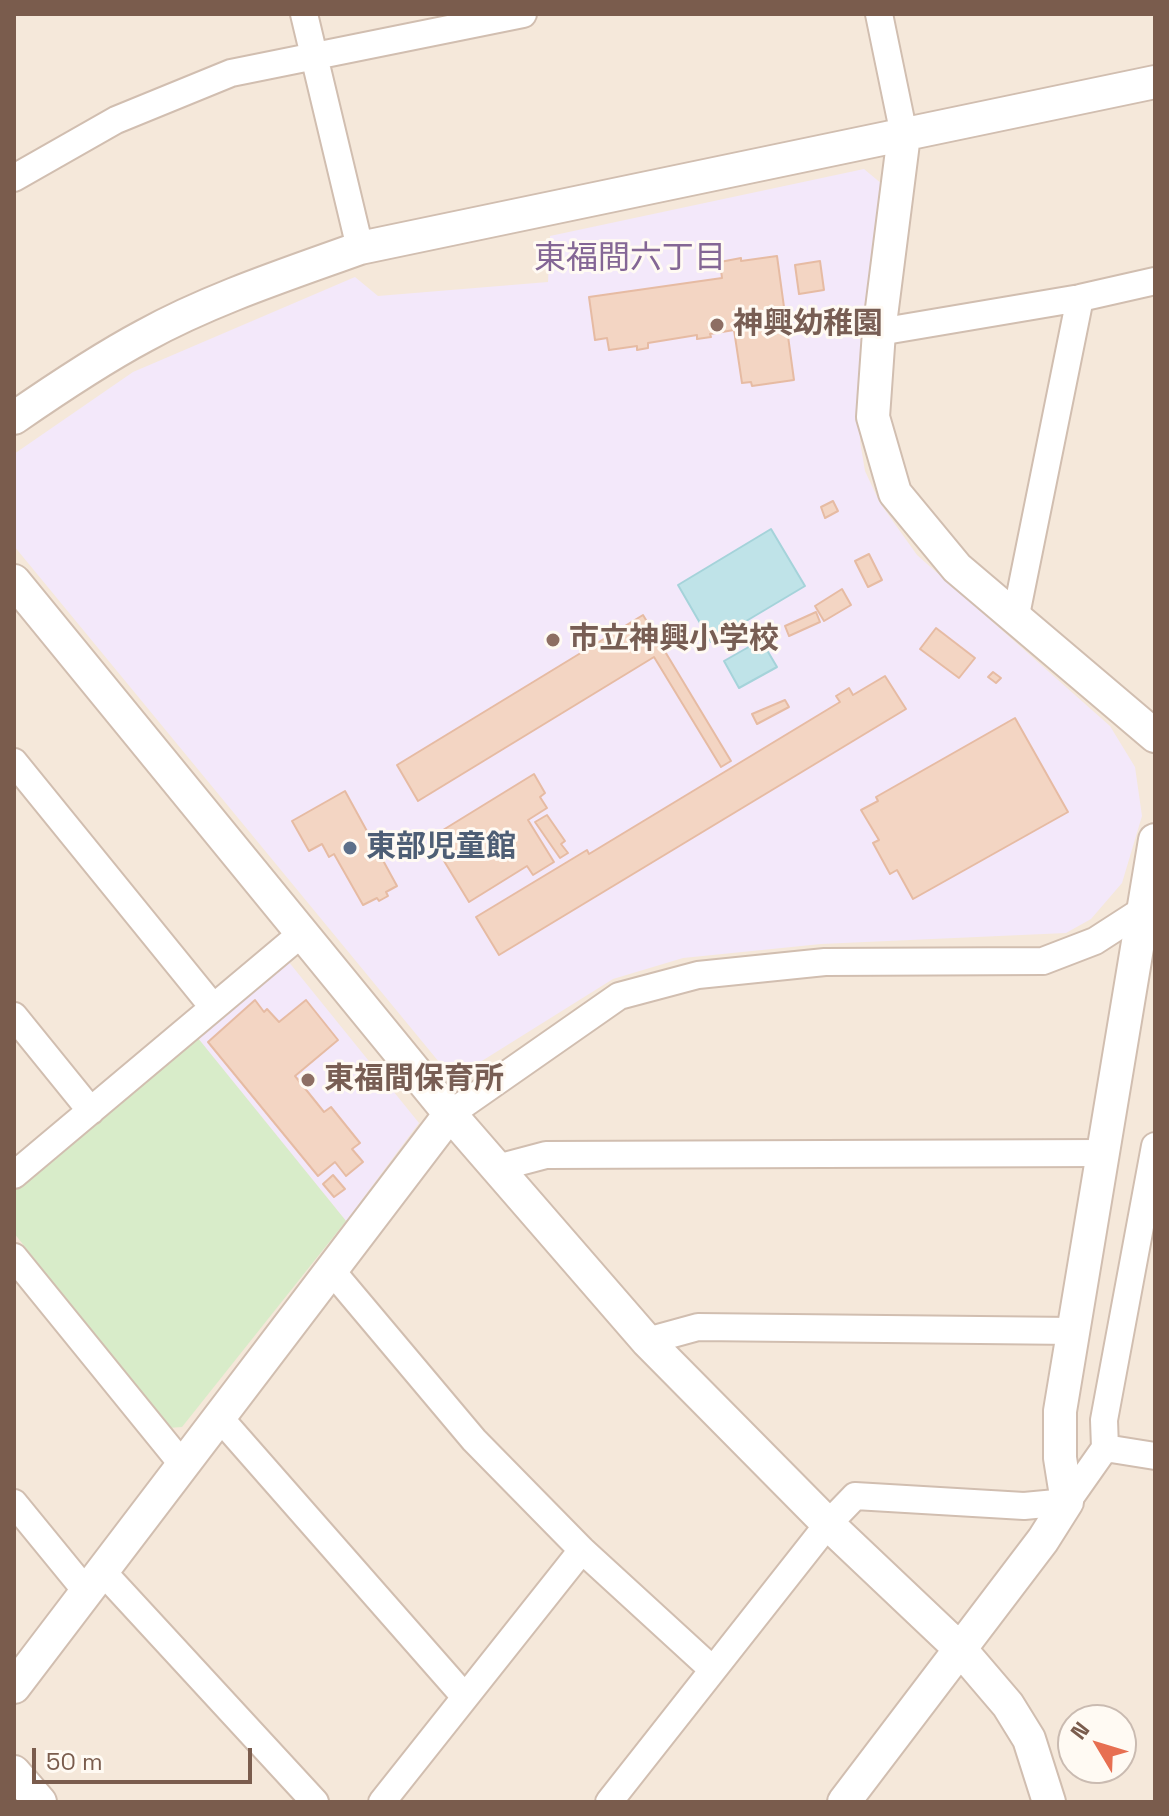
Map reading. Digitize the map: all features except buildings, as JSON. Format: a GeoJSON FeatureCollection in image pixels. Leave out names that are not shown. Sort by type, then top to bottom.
{"type":"FeatureCollection","features":[{"type":"Feature","properties":{"kind":"street"},"geometry":{"type":"LineString","coordinates":[[304,14],[360,248]]}},
{"type":"Feature","properties":{"kind":"street"},"geometry":{"type":"LineString","coordinates":[[14,178],[116,120],[231,73],[523,14]]}},
{"type":"Feature","properties":{"kind":"street"},"geometry":{"type":"LineString","coordinates":[[879,14],[904,135],[879,332],[873,417],[895,493],[957,568],[1155,736]]}},
{"type":"Feature","properties":{"kind":"street"},"geometry":{"type":"LineString","coordinates":[[14,418],[145,334],[256,285],[360,248],[1155,82]]}},
{"type":"Feature","properties":{"kind":"street"},"geometry":{"type":"LineString","coordinates":[[879,332],[1080,298],[1155,281]]}},
{"type":"Feature","properties":{"kind":"street"},"geometry":{"type":"LineString","coordinates":[[1015,620],[1080,298]]}},
{"type":"Feature","properties":{"kind":"street"},"geometry":{"type":"LineString","coordinates":[[15,585],[450,1114],[647,1341],[828,1524],[961,1650],[1008,1705],[1029,1739],[1049,1802]]}},
{"type":"Feature","properties":{"kind":"street"},"geometry":{"type":"LineString","coordinates":[[14,762],[213,1007]]}},
{"type":"Feature","properties":{"kind":"street"},"geometry":{"type":"LineString","coordinates":[[1067,1502],[1060,1458],[1060,1411],[1155,840]]}},
{"type":"Feature","properties":{"kind":"street"},"geometry":{"type":"LineString","coordinates":[[14,1687],[450,1114],[619,996],[698,975],[825,962],[1043,961],[1095,941],[1143,910]]}},
{"type":"Feature","properties":{"kind":"street"},"geometry":{"type":"LineString","coordinates":[[14,1175],[301,934]]}},
{"type":"Feature","properties":{"kind":"street"},"geometry":{"type":"LineString","coordinates":[[14,1016],[91,1111]]}},
{"type":"Feature","properties":{"kind":"street"},"geometry":{"type":"LineString","coordinates":[[844,1802],[1043,1540],[1105,1448],[1104,1420],[1155,1146]]}},
{"type":"Feature","properties":{"kind":"street"},"geometry":{"type":"LineString","coordinates":[[497,1168],[546,1155],[1103,1153]]}},
{"type":"Feature","properties":{"kind":"street"},"geometry":{"type":"LineString","coordinates":[[14,1257],[183,1465]]}},
{"type":"Feature","properties":{"kind":"street"},"geometry":{"type":"LineString","coordinates":[[331,1270],[474,1440],[582,1550],[713,1670]]}},
{"type":"Feature","properties":{"kind":"street"},"geometry":{"type":"LineString","coordinates":[[647,1341],[698,1327],[1074,1331]]}},
{"type":"Feature","properties":{"kind":"street"},"geometry":{"type":"LineString","coordinates":[[219,1417],[465,1697]]}},
{"type":"Feature","properties":{"kind":"street"},"geometry":{"type":"LineString","coordinates":[[1105,1448],[1155,1456]]}},
{"type":"Feature","properties":{"kind":"street"},"geometry":{"type":"LineString","coordinates":[[609,1802],[828,1524],[855,1496],[1024,1506],[1067,1502]]}},
{"type":"Feature","properties":{"kind":"street"},"geometry":{"type":"LineString","coordinates":[[14,1503],[315,1802]]}},
{"type":"Feature","properties":{"kind":"street"},"geometry":{"type":"LineString","coordinates":[[382,1802],[582,1550]]}},
{"type":"Feature","properties":{"kind":"street"},"geometry":{"type":"LineString","coordinates":[[14,1772],[40,1802]]}},
{"type":"Feature","properties":{"kind":"shaded area"},"geometry":{"type":"Polygon","coordinates":[[[14,14],[1155,14],[1155,1802],[14,1802],[14,14]]]}},
{"type":"Feature","properties":{"kind":"shaded area","name":"市立神興小学校"},"geometry":{"type":"Polygon","coordinates":[[[864,169],[882,184],[859,369],[860,441],[865,471],[880,503],[917,555],[1110,726],[1135,767],[1142,816],[1122,883],[1091,919],[1066,933],[821,944],[683,958],[613,979],[453,1079],[14,546],[14,454],[133,372],[355,277],[378,296],[548,282],[550,236],[864,169]]]}},
{"type":"Feature","properties":{"kind":"shaded area","name":"東福間保育所"},"geometry":{"type":"Polygon","coordinates":[[[288,961],[419,1123],[346,1221],[197,1037],[288,961]]]}},
{"type":"Feature","properties":{"kind":"green space"},"geometry":{"type":"Polygon","coordinates":[[[197,1037],[346,1221],[182,1427],[168,1428],[14,1233],[14,1186],[197,1037]]]}},
{"type":"Feature","properties":{"kind":"water"},"geometry":{"type":"Polygon","coordinates":[[[771,529],[805,586],[711,642],[678,585],[771,529]]]}},
{"type":"Feature","properties":{"kind":"water"},"geometry":{"type":"Polygon","coordinates":[[[761,640],[777,667],[739,688],[724,661],[761,640]]]}},
{"type":"Feature","properties":{"kind":"place","name":"神興幼稚園"},"geometry":{"type":"Point","coordinates":[717,325]}},
{"type":"Feature","properties":{"kind":"place","name":"市立神興小学校"},"geometry":{"type":"Point","coordinates":[553,640]}},
{"type":"Feature","properties":{"kind":"place","name":"東部児童館"},"geometry":{"type":"Point","coordinates":[350,848]}},
{"type":"Feature","properties":{"kind":"place","name":"東福間保育所"},"geometry":{"type":"Point","coordinates":[308,1080]}},
{"type":"Feature","properties":{"kind":"district","name":"東福間六丁目"},"geometry":{"type":"Point","coordinates":[630,259]}}]}
